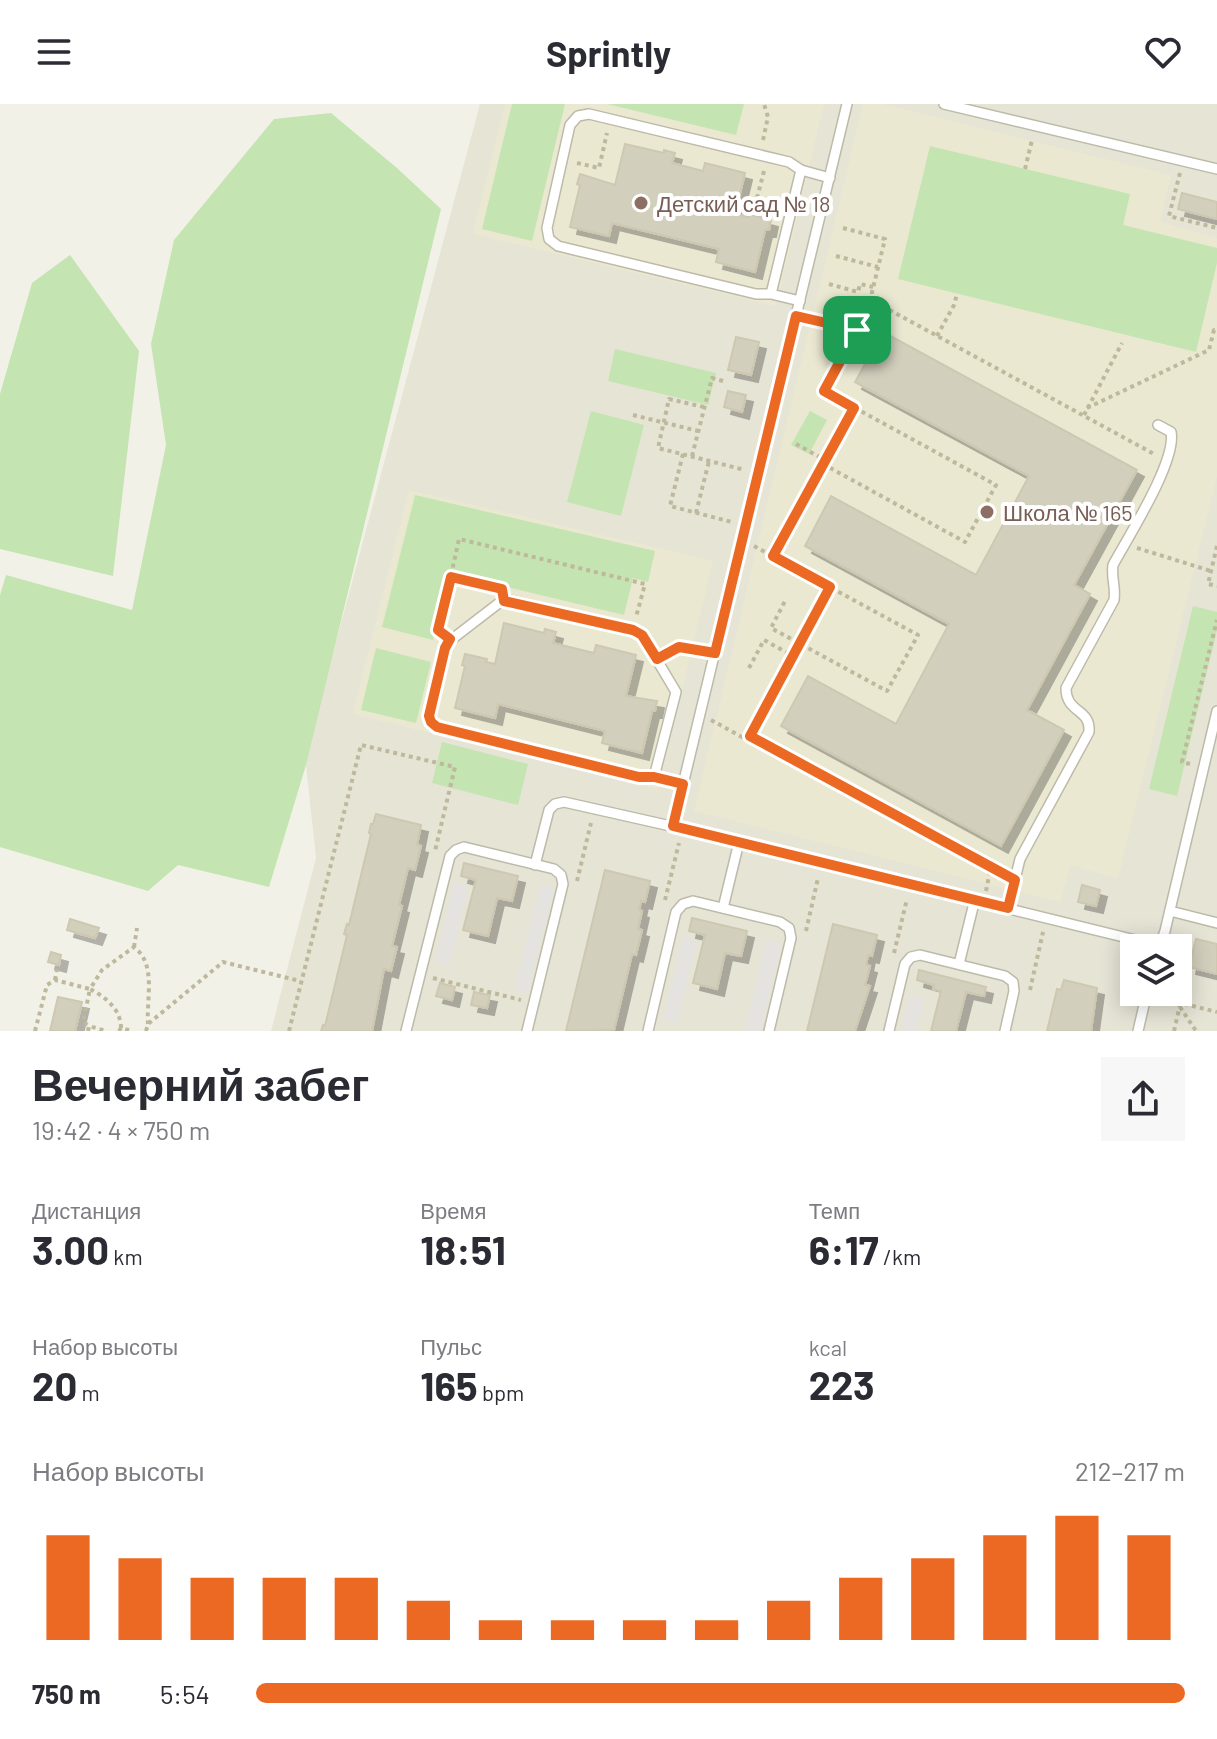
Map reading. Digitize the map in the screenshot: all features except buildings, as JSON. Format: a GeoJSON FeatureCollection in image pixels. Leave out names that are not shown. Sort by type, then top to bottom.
{"type":"FeatureCollection","features":[{"type":"Feature","properties":{"kind":"lane"},"geometry":{"type":"LineString","coordinates":[[673,826],[847,104]]}},
{"type":"Feature","properties":{"kind":"lane"},"geometry":{"type":"LineString","coordinates":[[944,104],[1217,169]]}},
{"type":"Feature","properties":{"kind":"lane"},"geometry":{"type":"LineString","coordinates":[[800,301],[756,294],[558,246],[549,239],[547,228],[570,125],[578,116],[589,114],[789,162],[801,170],[830,178]]}},
{"type":"Feature","properties":{"kind":"lane"},"geometry":{"type":"LineString","coordinates":[[771,294],[801,170]]}},
{"type":"Feature","properties":{"kind":"lane"},"geometry":{"type":"LineString","coordinates":[[1008,908],[1020,859],[1089,732],[1090,722],[1084,714],[1072,708],[1066,699],[1066,688],[1114,600],[1113,565],[1167,461],[1173,439],[1171,432],[1158,425]]}},
{"type":"Feature","properties":{"kind":"lane"},"geometry":{"type":"LineString","coordinates":[[654,777],[676,692],[642,635],[633,630],[504,601],[450,639],[445,648],[429,716],[437,727],[639,777],[683,784]]}},
{"type":"Feature","properties":{"kind":"lane"},"geometry":{"type":"LineString","coordinates":[[657,659],[679,647],[715,653]]}},
{"type":"Feature","properties":{"kind":"lane"},"geometry":{"type":"LineString","coordinates":[[1163,934],[1217,711]]}},
{"type":"Feature","properties":{"kind":"lane"},"geometry":{"type":"LineString","coordinates":[[535,865],[549,810],[555,804],[564,802],[1120,937]]}},
{"type":"Feature","properties":{"kind":"lane"},"geometry":{"type":"LineString","coordinates":[[723,908],[739,842]]}},
{"type":"Feature","properties":{"kind":"lane"},"geometry":{"type":"LineString","coordinates":[[406,1031],[450,856],[464,847],[554,869],[561,875],[563,884],[527,1031]]}},
{"type":"Feature","properties":{"kind":"lane"},"geometry":{"type":"LineString","coordinates":[[959,964],[979,900]]}},
{"type":"Feature","properties":{"kind":"lane"},"geometry":{"type":"LineString","coordinates":[[648,1031],[676,912],[683,904],[693,901],[780,922],[789,928],[791,938],[769,1031]]}},
{"type":"Feature","properties":{"kind":"lane"},"geometry":{"type":"LineString","coordinates":[[1170,911],[1217,923]]}},
{"type":"Feature","properties":{"kind":"lane"},"geometry":{"type":"LineString","coordinates":[[889,1031],[905,964],[911,957],[920,955],[1005,976],[1013,982],[1014,991],[1005,1031]]}},
{"type":"Feature","properties":{"kind":"lane"},"geometry":{"type":"LineString","coordinates":[[1138,1031],[1144,1006]]}},
{"type":"Feature","properties":{"kind":"path"},"geometry":{"type":"LineString","coordinates":[[764,104],[768,117],[755,206],[790,214]]}},
{"type":"Feature","properties":{"kind":"path"},"geometry":{"type":"LineString","coordinates":[[563,159],[599,168],[611,119]]}},
{"type":"Feature","properties":{"kind":"path"},"geometry":{"type":"LineString","coordinates":[[1025,169],[1035,126]]}},
{"type":"Feature","properties":{"kind":"path"},"geometry":{"type":"LineString","coordinates":[[1183,161],[1169,216],[1217,228]]}},
{"type":"Feature","properties":{"kind":"path"},"geometry":{"type":"LineString","coordinates":[[796,444],[965,542],[996,485],[824,391],[873,301],[873,287],[885,239],[843,228]]}},
{"type":"Feature","properties":{"kind":"path"},"geometry":{"type":"LineString","coordinates":[[836,256],[878,267]]}},
{"type":"Feature","properties":{"kind":"path"},"geometry":{"type":"LineString","coordinates":[[829,284],[858,292],[860,284],[873,287]]}},
{"type":"Feature","properties":{"kind":"path"},"geometry":{"type":"LineString","coordinates":[[937,336],[957,294]]}},
{"type":"Feature","properties":{"kind":"path"},"geometry":{"type":"LineString","coordinates":[[873,301],[1167,461]]}},
{"type":"Feature","properties":{"kind":"path"},"geometry":{"type":"LineString","coordinates":[[796,316],[857,330]]}},
{"type":"Feature","properties":{"kind":"path"},"geometry":{"type":"LineString","coordinates":[[1087,408],[1209,350],[1214,330],[1217,331]]}},
{"type":"Feature","properties":{"kind":"path"},"geometry":{"type":"LineString","coordinates":[[1084,415],[1122,343]]}},
{"type":"Feature","properties":{"kind":"path"},"geometry":{"type":"LineString","coordinates":[[692,456],[712,378],[723,381]]}},
{"type":"Feature","properties":{"kind":"path"},"geometry":{"type":"LineString","coordinates":[[704,407],[669,399],[658,448],[745,470]]}},
{"type":"Feature","properties":{"kind":"path"},"geometry":{"type":"LineString","coordinates":[[773,556],[854,408]]}},
{"type":"Feature","properties":{"kind":"path"},"geometry":{"type":"LineString","coordinates":[[633,415],[698,431]]}},
{"type":"Feature","properties":{"kind":"path"},"geometry":{"type":"LineString","coordinates":[[683,454],[670,506],[732,522]]}},
{"type":"Feature","properties":{"kind":"path"},"geometry":{"type":"LineString","coordinates":[[696,513],[709,461]]}},
{"type":"Feature","properties":{"kind":"path"},"geometry":{"type":"LineString","coordinates":[[450,639],[438,630],[459,539],[645,584],[633,630]]}},
{"type":"Feature","properties":{"kind":"path"},"geometry":{"type":"LineString","coordinates":[[742,540],[918,635],[887,691],[771,628],[785,601]]}},
{"type":"Feature","properties":{"kind":"path"},"geometry":{"type":"LineString","coordinates":[[1124,545],[1211,571]]}},
{"type":"Feature","properties":{"kind":"path"},"geometry":{"type":"LineString","coordinates":[[1217,546],[1208,584],[1217,586]]}},
{"type":"Feature","properties":{"kind":"path"},"geometry":{"type":"LineString","coordinates":[[451,577],[502,589],[504,601]]}},
{"type":"Feature","properties":{"kind":"path"},"geometry":{"type":"LineString","coordinates":[[750,736],[830,587]]}},
{"type":"Feature","properties":{"kind":"path"},"geometry":{"type":"LineString","coordinates":[[1204,767],[1182,762],[1217,620]]}},
{"type":"Feature","properties":{"kind":"path"},"geometry":{"type":"LineString","coordinates":[[749,668],[764,640],[793,656]]}},
{"type":"Feature","properties":{"kind":"path"},"geometry":{"type":"LineString","coordinates":[[700,714],[742,737],[750,736],[1015,880]]}},
{"type":"Feature","properties":{"kind":"path"},"geometry":{"type":"LineString","coordinates":[[289,1031],[361,745],[455,767],[450,788]]}},
{"type":"Feature","properties":{"kind":"path"},"geometry":{"type":"LineString","coordinates":[[979,900],[991,866]]}},
{"type":"Feature","properties":{"kind":"path"},"geometry":{"type":"LineString","coordinates":[[893,956],[910,884]]}},
{"type":"Feature","properties":{"kind":"path"},"geometry":{"type":"LineString","coordinates":[[1027,1002],[1047,917]]}},
{"type":"Feature","properties":{"kind":"path"},"geometry":{"type":"LineString","coordinates":[[106,1031],[89,1028],[83,1022],[90,989],[96,976],[108,964],[134,947],[137,928]]}},
{"type":"Feature","properties":{"kind":"path"},"geometry":{"type":"LineString","coordinates":[[134,947],[142,955],[147,971],[146,1031]]}},
{"type":"Feature","properties":{"kind":"path"},"geometry":{"type":"LineString","coordinates":[[148,1024],[223,962],[300,981]]}},
{"type":"Feature","properties":{"kind":"path"},"geometry":{"type":"LineString","coordinates":[[55,980],[57,969]]}},
{"type":"Feature","properties":{"kind":"path"},"geometry":{"type":"LineString","coordinates":[[420,975],[534,1003]]}},
{"type":"Feature","properties":{"kind":"path"},"geometry":{"type":"LineString","coordinates":[[35,1031],[47,985],[55,980],[103,995],[121,1017],[120,1030],[132,1031]]}},
{"type":"Feature","properties":{"kind":"path"},"geometry":{"type":"LineString","coordinates":[[1174,1031],[1180,1006]]}},
{"type":"Feature","properties":{"kind":"path"},"geometry":{"type":"LineString","coordinates":[[1181,1006],[1196,1031]]}},
{"type":"Feature","properties":{"kind":"path"},"geometry":{"type":"LineString","coordinates":[[1185,1006],[1217,1012]]}},
{"type":"Feature","properties":{"kind":"shaded area"},"geometry":{"type":"Polygon","coordinates":[[[480,104],[1217,104],[1217,1031],[271,1031],[316,858],[306,765],[316,717],[480,104]]]}},
{"type":"Feature","properties":{"kind":"shaded area","name":"Детский сад № 18"},"geometry":{"type":"Polygon","coordinates":[[[505,104],[824,104],[776,306],[473,234],[505,104]]]}},
{"type":"Feature","properties":{"kind":"shaded area","name":"Школа № 165"},"geometry":{"type":"Polygon","coordinates":[[[863,104],[882,104],[1171,175],[1160,222],[1217,238],[1217,476],[1118,878],[1070,865],[1060,902],[694,811],[863,104]]]}},
{"type":"Feature","properties":{"kind":"shaded area"},"geometry":{"type":"Polygon","coordinates":[[[409,490],[713,561],[658,789],[353,714],[409,490]]]}},
{"type":"Feature","properties":{"kind":"shaded area"},"geometry":{"type":"Polygon","coordinates":[[[454,882],[469,885],[449,966],[435,963],[454,882]]]}},
{"type":"Feature","properties":{"kind":"shaded area"},"geometry":{"type":"Polygon","coordinates":[[[540,884],[554,888],[528,993],[514,989],[540,884]]]}},
{"type":"Feature","properties":{"kind":"shaded area"},"geometry":{"type":"Polygon","coordinates":[[[683,937],[697,940],[677,1023],[663,1019],[683,937]]]}},
{"type":"Feature","properties":{"kind":"shaded area"},"geometry":{"type":"Polygon","coordinates":[[[766,940],[781,944],[761,1031],[745,1031],[766,940]]]}},
{"type":"Feature","properties":{"kind":"shaded area"},"geometry":{"type":"Polygon","coordinates":[[[909,995],[924,999],[916,1031],[901,1031],[909,995]]]}},
{"type":"Feature","properties":{"kind":"green space"},"geometry":{"type":"Polygon","coordinates":[[[512,104],[565,104],[532,241],[482,229],[512,104]]]}},
{"type":"Feature","properties":{"kind":"green space"},"geometry":{"type":"Polygon","coordinates":[[[607,104],[744,104],[736,135],[607,104]]]}},
{"type":"Feature","properties":{"kind":"green space"},"geometry":{"type":"Polygon","coordinates":[[[331,113],[441,209],[306,765],[269,887],[178,865],[148,891],[0,847],[0,595],[6,575],[132,610],[166,445],[151,344],[174,240],[274,119],[331,113]]]}},
{"type":"Feature","properties":{"kind":"green space"},"geometry":{"type":"Polygon","coordinates":[[[930,146],[1130,194],[1123,225],[1217,248],[1217,263],[1196,352],[898,279],[930,146]]]}},
{"type":"Feature","properties":{"kind":"green space"},"geometry":{"type":"Polygon","coordinates":[[[70,255],[139,351],[113,576],[0,549],[0,394],[32,283],[70,255]]]}},
{"type":"Feature","properties":{"kind":"green space"},"geometry":{"type":"Polygon","coordinates":[[[615,349],[716,373],[708,405],[608,381],[615,349]]]}},
{"type":"Feature","properties":{"kind":"green space"},"geometry":{"type":"Polygon","coordinates":[[[591,411],[644,425],[621,516],[567,502],[591,411]]]}},
{"type":"Feature","properties":{"kind":"green space"},"geometry":{"type":"Polygon","coordinates":[[[810,411],[827,420],[809,454],[791,445],[810,411]]]}},
{"type":"Feature","properties":{"kind":"green space"},"geometry":{"type":"Polygon","coordinates":[[[415,495],[655,551],[648,582],[633,578],[624,615],[449,573],[433,640],[382,627],[415,495]]]}},
{"type":"Feature","properties":{"kind":"green space"},"geometry":{"type":"Polygon","coordinates":[[[1193,606],[1217,612],[1217,630],[1177,796],[1149,789],[1193,606]]]}},
{"type":"Feature","properties":{"kind":"green space"},"geometry":{"type":"Polygon","coordinates":[[[376,648],[431,662],[416,723],[361,710],[376,648]]]}},
{"type":"Feature","properties":{"kind":"green space"},"geometry":{"type":"Polygon","coordinates":[[[442,742],[528,764],[518,805],[432,783],[442,742]]]}},
{"type":"Feature","properties":{"kind":"place","name":"Детский сад № 18"},"geometry":{"type":"Point","coordinates":[641,203]}},
{"type":"Feature","properties":{"kind":"place","name":"Школа № 165"},"geometry":{"type":"Point","coordinates":[987,512]}},
{"type":"Feature","properties":{"kind":"route"},"geometry":{"type":"LineString","coordinates":[[796,316],[857,330],[824,391],[854,408],[773,556],[830,587],[750,736],[1015,880],[1008,908],[673,826],[683,784],[639,777],[437,727],[429,716],[445,648],[450,639],[438,630],[451,577],[502,589],[504,601],[633,630],[642,635],[657,659],[679,647],[715,653],[796,316]]}}]}
